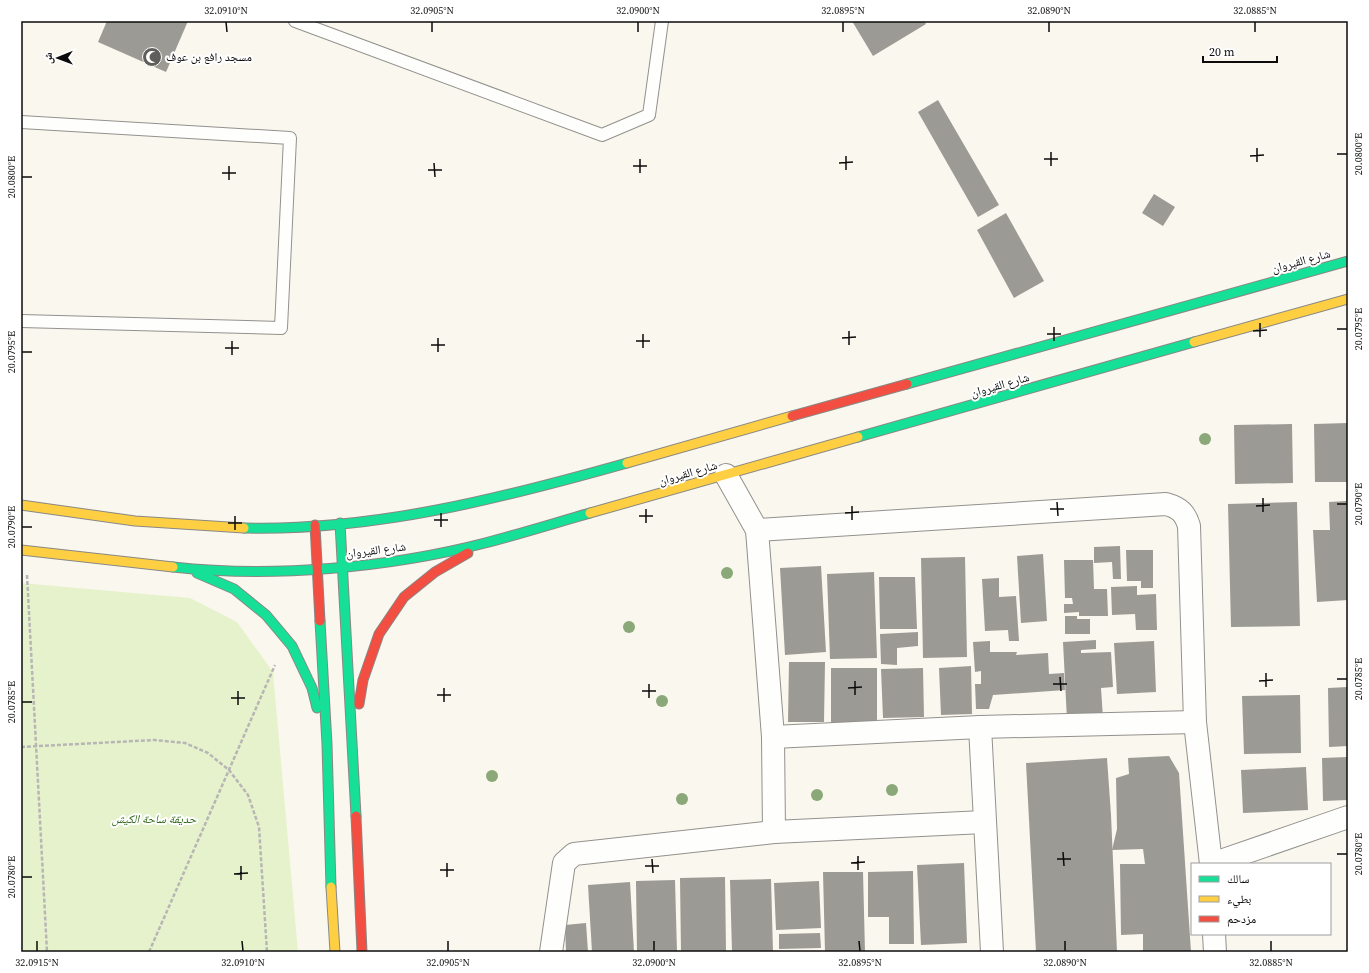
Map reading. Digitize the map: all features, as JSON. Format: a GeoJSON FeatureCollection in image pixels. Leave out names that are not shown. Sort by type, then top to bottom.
{"type":"FeatureCollection","features":[{"type":"Feature","properties":{"kind":"main road","name":"شارع القيروان"},"geometry":{"type":"LineString","coordinates":[[21,505],[73,513],[185,526],[250,528],[340,523],[404,515],[481,502],[530,490],[1172,309],[1348,261]]}},
{"type":"Feature","properties":{"kind":"main road","name":"شارع القيروان"},"geometry":{"type":"LineString","coordinates":[[23,550],[184,568],[248,571],[343,567],[409,558],[484,543],[1348,299]]}},
{"type":"Feature","properties":{"kind":"main road"},"geometry":{"type":"LineString","coordinates":[[340,523],[353,740],[362,952]]}},
{"type":"Feature","properties":{"kind":"main road"},"geometry":{"type":"LineString","coordinates":[[315,525],[327,744],[335,952]]}},
{"type":"Feature","properties":{"kind":"main road"},"geometry":{"type":"LineString","coordinates":[[353,740],[363,680],[379,634],[404,597],[435,572],[484,543]]}},
{"type":"Feature","properties":{"kind":"main road"},"geometry":{"type":"LineString","coordinates":[[184,568],[234,589],[266,615],[292,646],[312,688],[327,744]]}},
{"type":"Feature","properties":{"kind":"street"},"geometry":{"type":"LineString","coordinates":[[726,475],[757,530],[773,737],[774,832]]}},
{"type":"Feature","properties":{"kind":"street"},"geometry":{"type":"LineString","coordinates":[[757,530],[1166,504],[1178,508],[1186,517],[1189,526],[1195,722],[1212,863]]}},
{"type":"Feature","properties":{"kind":"street"},"geometry":{"type":"LineString","coordinates":[[773,737],[980,727],[1195,722]]}},
{"type":"Feature","properties":{"kind":"street"},"geometry":{"type":"LineString","coordinates":[[980,727],[992,952]]}},
{"type":"Feature","properties":{"kind":"street"},"geometry":{"type":"LineString","coordinates":[[1215,863],[1348,817]]}},
{"type":"Feature","properties":{"kind":"street"},"geometry":{"type":"LineString","coordinates":[[551,952],[564,863],[574,854],[774,832],[984,822]]}},
{"type":"Feature","properties":{"kind":"street"},"geometry":{"type":"LineString","coordinates":[[1214,935],[1215,952]]}},
{"type":"Feature","properties":{"kind":"lane"},"geometry":{"type":"LineString","coordinates":[[295,21],[602,135],[649,115],[662,21]]}},
{"type":"Feature","properties":{"kind":"lane"},"geometry":{"type":"LineString","coordinates":[[21,122],[290,138],[281,328],[21,321]]}},
{"type":"Feature","properties":{"kind":"path"},"geometry":{"type":"LineString","coordinates":[[23,550],[36,746],[47,952]]}},
{"type":"Feature","properties":{"kind":"path"},"geometry":{"type":"LineString","coordinates":[[149,952],[286,639]]}},
{"type":"Feature","properties":{"kind":"path"},"geometry":{"type":"LineString","coordinates":[[21,747],[154,740],[185,743],[208,753],[229,770],[248,795],[259,827],[267,952]]}},
{"type":"Feature","properties":{"kind":"green space","name":"حديقة ساحة الكيش"},"geometry":{"type":"Polygon","coordinates":[[[21,583],[190,598],[237,622],[273,672],[298,952],[21,952],[21,583]]]}},
{"type":"Feature","properties":{"kind":"building","name":"مسجد رافع بن عوف"},"geometry":{"type":"Polygon","coordinates":[[[107,21],[188,21],[166,72],[98,42],[107,21]]]}},
{"type":"Feature","properties":{"kind":"building"},"geometry":{"type":"Polygon","coordinates":[[[852,21],[924,21],[926,24],[873,56],[852,21]]]}},
{"type":"Feature","properties":{"kind":"building"},"geometry":{"type":"Polygon","coordinates":[[[938,100],[999,205],[978,217],[918,112],[938,100]]]}},
{"type":"Feature","properties":{"kind":"building"},"geometry":{"type":"Polygon","coordinates":[[[1154,194],[1175,207],[1163,226],[1142,213],[1154,194]]]}},
{"type":"Feature","properties":{"kind":"building"},"geometry":{"type":"Polygon","coordinates":[[[1006,213],[1044,281],[1014,298],[977,230],[1006,213]]]}},
{"type":"Feature","properties":{"kind":"building"},"geometry":{"type":"Polygon","coordinates":[[[1348,423],[1348,482],[1315,482],[1314,424],[1348,423]]]}},
{"type":"Feature","properties":{"kind":"building"},"geometry":{"type":"Polygon","coordinates":[[[1292,424],[1293,483],[1235,484],[1234,425],[1292,424]]]}},
{"type":"Feature","properties":{"kind":"building"},"geometry":{"type":"Polygon","coordinates":[[[1346,490],[1348,490],[1348,600],[1317,602],[1313,530],[1330,530],[1329,502],[1346,501],[1346,490]]]}},
{"type":"Feature","properties":{"kind":"building"},"geometry":{"type":"Polygon","coordinates":[[[1297,502],[1300,626],[1231,627],[1228,504],[1297,502]]]}},
{"type":"Feature","properties":{"kind":"building"},"geometry":{"type":"Polygon","coordinates":[[[1120,546],[1121,579],[1113,579],[1112,562],[1094,563],[1094,547],[1120,546]]]}},
{"type":"Feature","properties":{"kind":"building"},"geometry":{"type":"Polygon","coordinates":[[[1126,550],[1153,550],[1153,588],[1141,588],[1141,581],[1127,581],[1126,550]]]}},
{"type":"Feature","properties":{"kind":"building"},"geometry":{"type":"Polygon","coordinates":[[[1043,554],[1047,621],[1021,623],[1017,556],[1043,554]]]}},
{"type":"Feature","properties":{"kind":"building"},"geometry":{"type":"Polygon","coordinates":[[[965,557],[967,657],[923,658],[921,558],[965,557]]]}},
{"type":"Feature","properties":{"kind":"building"},"geometry":{"type":"Polygon","coordinates":[[[1064,560],[1093,560],[1094,589],[1107,589],[1108,616],[1079,616],[1079,612],[1064,613],[1064,604],[1073,604],[1072,598],[1065,598],[1064,560]]]}},
{"type":"Feature","properties":{"kind":"building"},"geometry":{"type":"Polygon","coordinates":[[[821,566],[826,652],[785,655],[780,568],[821,566]]]}},
{"type":"Feature","properties":{"kind":"building"},"geometry":{"type":"Polygon","coordinates":[[[874,572],[877,658],[830,659],[827,574],[874,572]]]}},
{"type":"Feature","properties":{"kind":"building"},"geometry":{"type":"Polygon","coordinates":[[[879,577],[915,577],[917,629],[880,629],[879,577]]]}},
{"type":"Feature","properties":{"kind":"building"},"geometry":{"type":"Polygon","coordinates":[[[999,578],[999,597],[1016,596],[1019,641],[1009,641],[1008,630],[985,631],[982,579],[999,578]]]}},
{"type":"Feature","properties":{"kind":"building"},"geometry":{"type":"Polygon","coordinates":[[[1137,586],[1137,595],[1156,594],[1157,630],[1136,630],[1135,614],[1112,615],[1111,587],[1137,586]]]}},
{"type":"Feature","properties":{"kind":"building"},"geometry":{"type":"Polygon","coordinates":[[[1065,616],[1077,616],[1077,619],[1090,619],[1090,634],[1065,634],[1065,616]]]}},
{"type":"Feature","properties":{"kind":"building"},"geometry":{"type":"Polygon","coordinates":[[[918,632],[918,646],[897,648],[897,665],[881,664],[880,634],[918,632]]]}},
{"type":"Feature","properties":{"kind":"building"},"geometry":{"type":"Polygon","coordinates":[[[1096,640],[1096,649],[1081,650],[1081,653],[1111,652],[1113,687],[1101,688],[1103,718],[1067,720],[1063,642],[1096,640]]]}},
{"type":"Feature","properties":{"kind":"building"},"geometry":{"type":"Polygon","coordinates":[[[990,641],[990,652],[1017,652],[1016,655],[1048,653],[1049,674],[1064,673],[1065,690],[993,695],[989,709],[976,709],[975,684],[981,684],[981,671],[975,672],[973,642],[990,641]]]}},
{"type":"Feature","properties":{"kind":"building"},"geometry":{"type":"Polygon","coordinates":[[[1154,641],[1156,692],[1117,694],[1114,643],[1154,641]]]}},
{"type":"Feature","properties":{"kind":"building"},"geometry":{"type":"Polygon","coordinates":[[[789,662],[825,662],[824,722],[788,722],[789,662]]]}},
{"type":"Feature","properties":{"kind":"building"},"geometry":{"type":"Polygon","coordinates":[[[971,666],[972,714],[941,715],[939,668],[971,666]]]}},
{"type":"Feature","properties":{"kind":"building"},"geometry":{"type":"Polygon","coordinates":[[[831,668],[877,668],[877,729],[831,729],[831,668]]]}},
{"type":"Feature","properties":{"kind":"building"},"geometry":{"type":"Polygon","coordinates":[[[923,668],[924,717],[883,718],[881,669],[923,668]]]}},
{"type":"Feature","properties":{"kind":"building"},"geometry":{"type":"Polygon","coordinates":[[[1348,687],[1348,746],[1329,747],[1328,688],[1348,687]]]}},
{"type":"Feature","properties":{"kind":"building"},"geometry":{"type":"Polygon","coordinates":[[[1300,695],[1301,753],[1244,754],[1242,696],[1300,695]]]}},
{"type":"Feature","properties":{"kind":"building"},"geometry":{"type":"Polygon","coordinates":[[[1169,756],[1179,773],[1191,952],[1143,952],[1143,934],[1121,935],[1120,864],[1145,864],[1143,849],[1112,850],[1117,829],[1116,778],[1129,774],[1128,758],[1169,756]]]}},
{"type":"Feature","properties":{"kind":"building"},"geometry":{"type":"Polygon","coordinates":[[[1348,757],[1348,800],[1323,801],[1322,758],[1348,757]]]}},
{"type":"Feature","properties":{"kind":"building"},"geometry":{"type":"Polygon","coordinates":[[[1107,758],[1117,952],[1036,952],[1026,763],[1107,758]]]}},
{"type":"Feature","properties":{"kind":"building"},"geometry":{"type":"Polygon","coordinates":[[[1306,767],[1308,810],[1243,813],[1241,770],[1306,767]]]}},
{"type":"Feature","properties":{"kind":"building"},"geometry":{"type":"Polygon","coordinates":[[[964,863],[967,943],[921,945],[917,865],[964,863]]]}},
{"type":"Feature","properties":{"kind":"building"},"geometry":{"type":"Polygon","coordinates":[[[913,871],[914,944],[889,944],[889,917],[868,917],[868,872],[913,871]]]}},
{"type":"Feature","properties":{"kind":"building"},"geometry":{"type":"Polygon","coordinates":[[[823,872],[863,872],[865,952],[825,952],[823,872]]]}},
{"type":"Feature","properties":{"kind":"building"},"geometry":{"type":"Polygon","coordinates":[[[725,877],[726,952],[681,952],[680,878],[725,877]]]}},
{"type":"Feature","properties":{"kind":"building"},"geometry":{"type":"Polygon","coordinates":[[[771,879],[773,952],[732,952],[730,880],[771,879]]]}},
{"type":"Feature","properties":{"kind":"building"},"geometry":{"type":"Polygon","coordinates":[[[675,880],[677,952],[637,952],[636,881],[675,880]]]}},
{"type":"Feature","properties":{"kind":"building"},"geometry":{"type":"Polygon","coordinates":[[[819,881],[821,928],[776,930],[774,883],[819,881]]]}},
{"type":"Feature","properties":{"kind":"building"},"geometry":{"type":"Polygon","coordinates":[[[630,882],[634,952],[592,952],[588,885],[630,882]]]}},
{"type":"Feature","properties":{"kind":"building"},"geometry":{"type":"Polygon","coordinates":[[[586,923],[588,952],[566,952],[565,925],[586,923]]]}},
{"type":"Feature","properties":{"kind":"building"},"geometry":{"type":"Polygon","coordinates":[[[820,933],[821,948],[779,949],[779,934],[820,933]]]}},
{"type":"Feature","properties":{"kind":"traffic: fast"},"geometry":{"type":"LineString","coordinates":[[907,384],[1348,261]]}},
{"type":"Feature","properties":{"kind":"traffic: fast"},"geometry":{"type":"LineString","coordinates":[[858,437],[1194,342]]}},
{"type":"Feature","properties":{"kind":"traffic: fast"},"geometry":{"type":"LineString","coordinates":[[244,528],[293,528],[342,524],[438,510],[486,500],[627,463]]}},
{"type":"Feature","properties":{"kind":"traffic: fast"},"geometry":{"type":"LineString","coordinates":[[173,567],[211,570],[290,571],[409,559],[485,543],[590,513]]}},
{"type":"Feature","properties":{"kind":"traffic: fast"},"geometry":{"type":"LineString","coordinates":[[340,523],[356,816]]}},
{"type":"Feature","properties":{"kind":"traffic: fast"},"geometry":{"type":"LineString","coordinates":[[197,573],[234,589],[266,615],[292,646],[312,688],[317,708]]}},
{"type":"Feature","properties":{"kind":"traffic: fast"},"geometry":{"type":"LineString","coordinates":[[320,621],[327,744],[331,887]]}},
{"type":"Feature","properties":{"kind":"traffic: slow"},"geometry":{"type":"LineString","coordinates":[[1194,342],[1348,299]]}},
{"type":"Feature","properties":{"kind":"traffic: slow"},"geometry":{"type":"LineString","coordinates":[[627,463],[792,416]]}},
{"type":"Feature","properties":{"kind":"traffic: slow"},"geometry":{"type":"LineString","coordinates":[[590,513],[858,437]]}},
{"type":"Feature","properties":{"kind":"traffic: slow"},"geometry":{"type":"LineString","coordinates":[[21,505],[135,521],[244,528]]}},
{"type":"Feature","properties":{"kind":"traffic: slow"},"geometry":{"type":"LineString","coordinates":[[21,550],[173,567]]}},
{"type":"Feature","properties":{"kind":"traffic: slow"},"geometry":{"type":"LineString","coordinates":[[331,887],[335,952]]}},
{"type":"Feature","properties":{"kind":"traffic: jam"},"geometry":{"type":"LineString","coordinates":[[792,416],[907,384]]}},
{"type":"Feature","properties":{"kind":"traffic: jam"},"geometry":{"type":"LineString","coordinates":[[315,525],[320,621]]}},
{"type":"Feature","properties":{"kind":"traffic: jam"},"geometry":{"type":"LineString","coordinates":[[359,704],[363,680],[379,634],[404,597],[435,572],[468,553]]}},
{"type":"Feature","properties":{"kind":"traffic: jam"},"geometry":{"type":"LineString","coordinates":[[356,816],[362,952]]}},
{"type":"Feature","properties":{"kind":"place","name":"مسجد رافع بن عوف"},"geometry":{"type":"Point","coordinates":[152,57]}}]}
